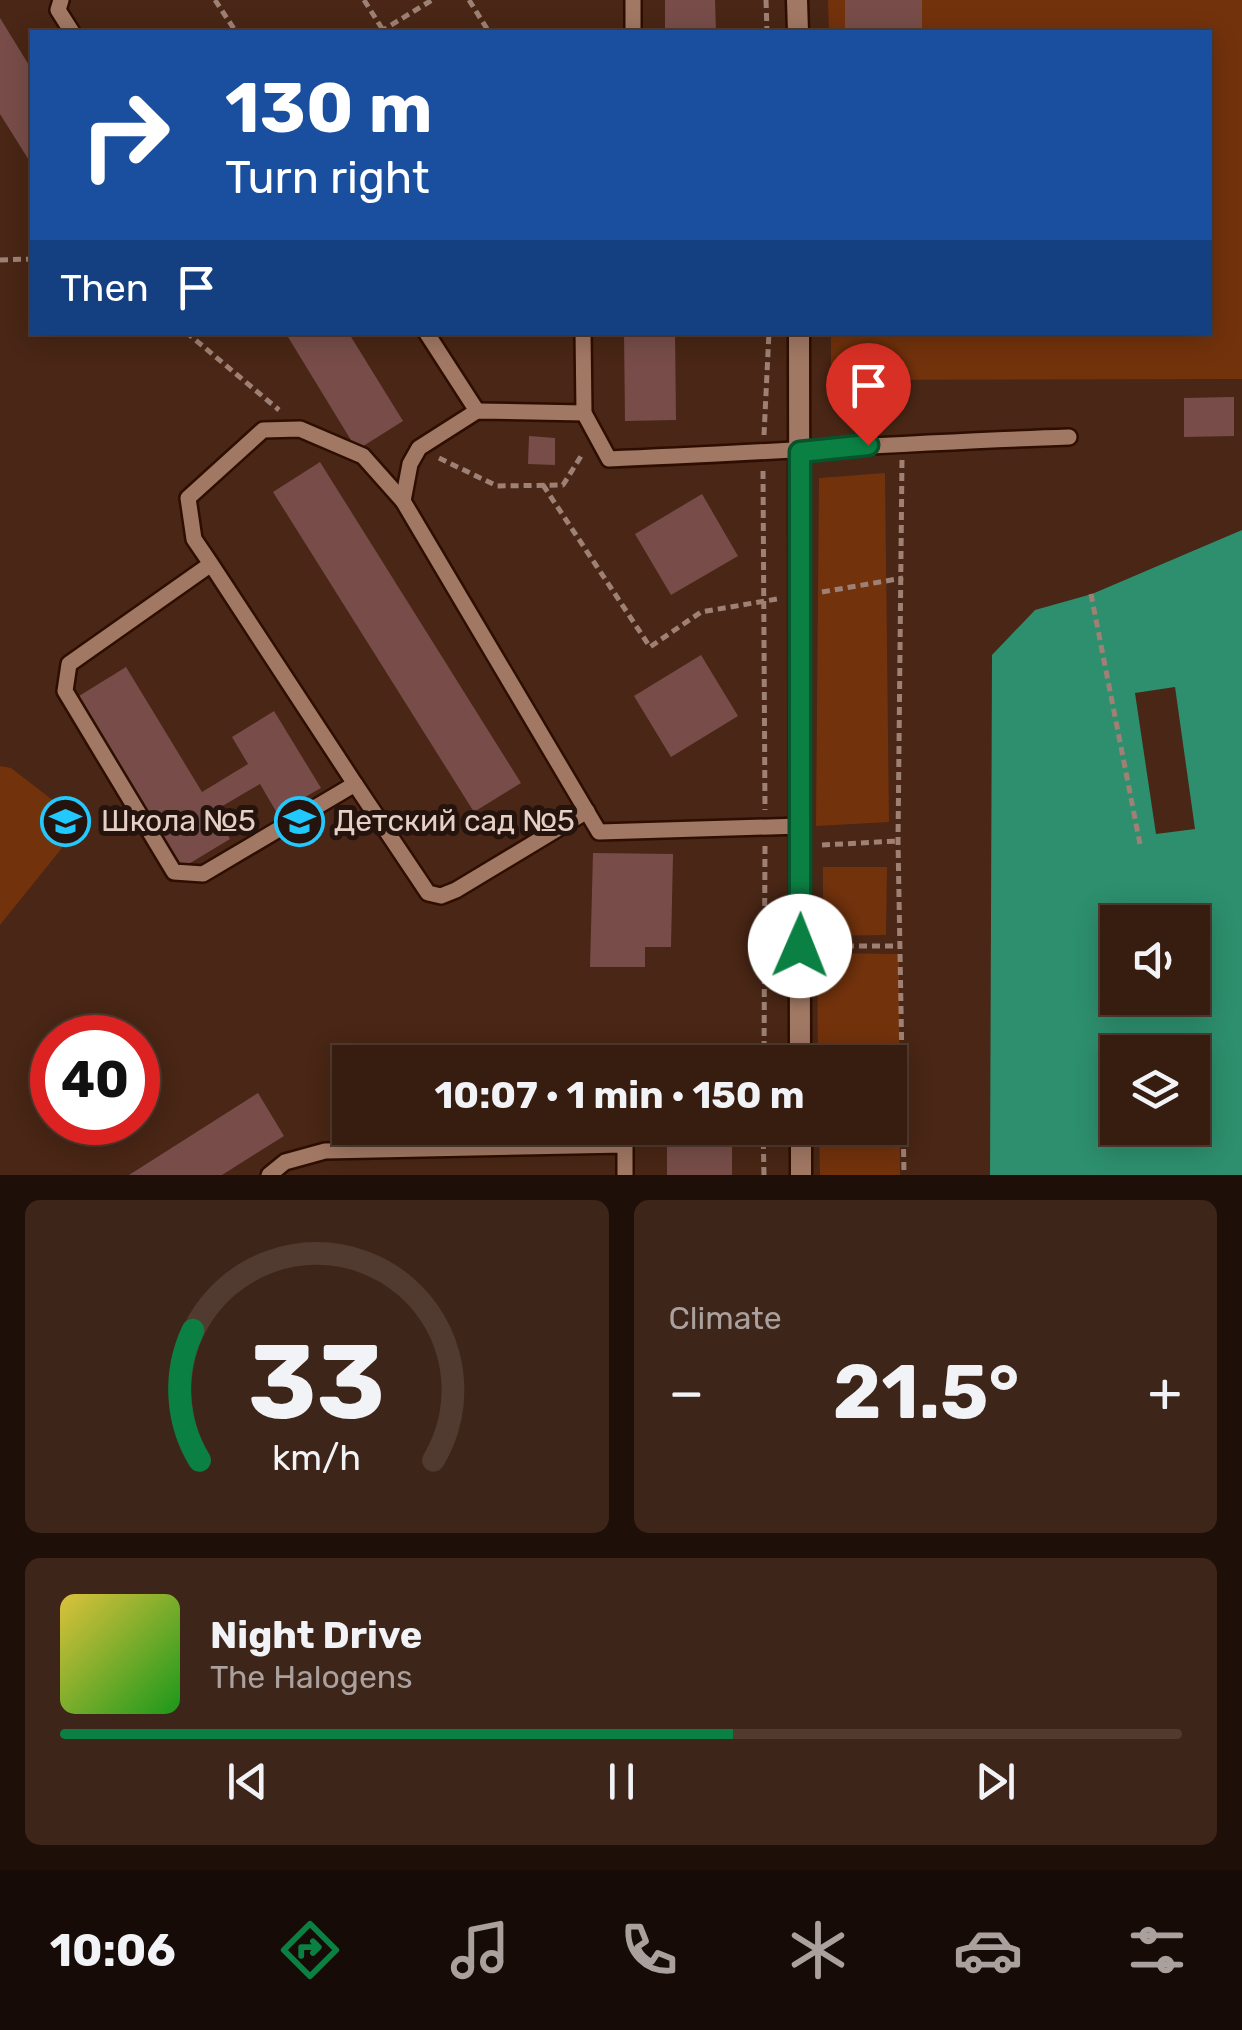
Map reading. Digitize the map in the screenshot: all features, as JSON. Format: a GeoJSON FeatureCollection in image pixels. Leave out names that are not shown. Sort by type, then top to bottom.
{"type":"FeatureCollection","features":[{"type":"Feature","properties":{"kind":"street"},"geometry":{"type":"LineString","coordinates":[[798,0],[798,30]]}},
{"type":"Feature","properties":{"kind":"street"},"geometry":{"type":"LineString","coordinates":[[799,335],[800,1045]]}},
{"type":"Feature","properties":{"kind":"street"},"geometry":{"type":"LineString","coordinates":[[801,1145],[801,1175]]}},
{"type":"Feature","properties":{"kind":"lane"},"geometry":{"type":"LineString","coordinates":[[60,0],[58,10],[71,30]]}},
{"type":"Feature","properties":{"kind":"lane"},"geometry":{"type":"LineString","coordinates":[[633,0],[633,30]]}},
{"type":"Feature","properties":{"kind":"lane"},"geometry":{"type":"LineString","coordinates":[[428,335],[477,412]]}},
{"type":"Feature","properties":{"kind":"lane"},"geometry":{"type":"LineString","coordinates":[[583,335],[584,413],[609,458],[1069,437]]}},
{"type":"Feature","properties":{"kind":"lane"},"geometry":{"type":"LineString","coordinates":[[402,500],[410,464],[420,448],[477,412],[584,413]]}},
{"type":"Feature","properties":{"kind":"lane"},"geometry":{"type":"LineString","coordinates":[[586,810],[456,890],[440,896],[428,893],[194,539],[188,498],[263,430],[300,428],[363,456],[402,500],[586,810],[599,832],[765,827],[801,836]]}},
{"type":"Feature","properties":{"kind":"lane"},"geometry":{"type":"LineString","coordinates":[[211,564],[69,664],[65,691],[174,872],[203,874],[355,784]]}},
{"type":"Feature","properties":{"kind":"lane"},"geometry":{"type":"LineString","coordinates":[[268,1175],[285,1162],[326,1150],[625,1145],[625,1175]]}},
{"type":"Feature","properties":{"kind":"path"},"geometry":{"type":"LineString","coordinates":[[215,0],[235,30]]}},
{"type":"Feature","properties":{"kind":"path"},"geometry":{"type":"LineString","coordinates":[[364,0],[381,30]]}},
{"type":"Feature","properties":{"kind":"path"},"geometry":{"type":"LineString","coordinates":[[385,30],[432,0]]}},
{"type":"Feature","properties":{"kind":"path"},"geometry":{"type":"LineString","coordinates":[[469,0],[488,30]]}},
{"type":"Feature","properties":{"kind":"path"},"geometry":{"type":"LineString","coordinates":[[766,0],[767,30]]}},
{"type":"Feature","properties":{"kind":"path"},"geometry":{"type":"LineString","coordinates":[[0,260],[30,259]]}},
{"type":"Feature","properties":{"kind":"path"},"geometry":{"type":"LineString","coordinates":[[190,335],[300,428]]}},
{"type":"Feature","properties":{"kind":"path"},"geometry":{"type":"LineString","coordinates":[[764,1045],[763,453],[769,335]]}},
{"type":"Feature","properties":{"kind":"path"},"geometry":{"type":"LineString","coordinates":[[420,448],[497,486],[563,486],[594,433]]}},
{"type":"Feature","properties":{"kind":"path"},"geometry":{"type":"LineString","coordinates":[[902,442],[898,841],[904,1175]]}},
{"type":"Feature","properties":{"kind":"path"},"geometry":{"type":"LineString","coordinates":[[543,485],[650,646],[701,612],[903,578]]}},
{"type":"Feature","properties":{"kind":"path"},"geometry":{"type":"LineString","coordinates":[[1092,594],[1140,844]]}},
{"type":"Feature","properties":{"kind":"path"},"geometry":{"type":"LineString","coordinates":[[801,836],[898,841]]}},
{"type":"Feature","properties":{"kind":"path"},"geometry":{"type":"LineString","coordinates":[[800,946],[902,946]]}},
{"type":"Feature","properties":{"kind":"path"},"geometry":{"type":"LineString","coordinates":[[763,1145],[764,1175]]}},
{"type":"Feature","properties":{"kind":"shaded area"},"geometry":{"type":"Polygon","coordinates":[[[828,0],[1242,0],[1242,379],[831,380],[831,335],[1212,335],[1212,30],[829,30],[828,0]]]}},
{"type":"Feature","properties":{"kind":"shaded area"},"geometry":{"type":"Polygon","coordinates":[[[885,473],[889,822],[816,826],[819,478],[885,473]]]}},
{"type":"Feature","properties":{"kind":"shaded area"},"geometry":{"type":"Polygon","coordinates":[[[1242,530],[1242,1175],[990,1175],[992,655],[1035,610],[1092,594],[1242,530]]]}},
{"type":"Feature","properties":{"kind":"shaded area"},"geometry":{"type":"Polygon","coordinates":[[[0,766],[11,768],[59,805],[68,821],[66,843],[0,925],[0,766]]]}},
{"type":"Feature","properties":{"kind":"shaded area"},"geometry":{"type":"Polygon","coordinates":[[[823,867],[887,867],[886,935],[823,936],[823,867]]]}},
{"type":"Feature","properties":{"kind":"shaded area"},"geometry":{"type":"Polygon","coordinates":[[[817,953],[899,954],[899,1045],[818,1045],[817,953]]]}},
{"type":"Feature","properties":{"kind":"shaded area"},"geometry":{"type":"Polygon","coordinates":[[[819,1145],[900,1145],[900,1175],[820,1175],[819,1145]]]}},
{"type":"Feature","properties":{"kind":"pier"},"geometry":{"type":"Polygon","coordinates":[[[1175,687],[1195,829],[1156,834],[1135,693],[1175,687]]]}},
{"type":"Feature","properties":{"kind":"building"},"geometry":{"type":"Polygon","coordinates":[[[665,0],[715,0],[716,30],[665,30],[665,0]]]}},
{"type":"Feature","properties":{"kind":"building"},"geometry":{"type":"Polygon","coordinates":[[[845,0],[922,0],[922,30],[845,30],[845,0]]]}},
{"type":"Feature","properties":{"kind":"building"},"geometry":{"type":"Polygon","coordinates":[[[0,18],[30,67],[30,162],[0,114],[0,18]]]}},
{"type":"Feature","properties":{"kind":"building"},"geometry":{"type":"Polygon","coordinates":[[[287,335],[350,335],[403,421],[357,450],[287,335]]]}},
{"type":"Feature","properties":{"kind":"building"},"geometry":{"type":"Polygon","coordinates":[[[624,335],[675,335],[676,420],[625,421],[624,335]]]}},
{"type":"Feature","properties":{"kind":"building"},"geometry":{"type":"Polygon","coordinates":[[[1234,397],[1234,436],[1184,437],[1184,398],[1234,397]]]}},
{"type":"Feature","properties":{"kind":"building"},"geometry":{"type":"Polygon","coordinates":[[[529,436],[555,438],[555,465],[528,464],[529,436]]]}},
{"type":"Feature","properties":{"kind":"building"},"geometry":{"type":"Polygon","coordinates":[[[320,462],[521,783],[474,812],[273,492],[320,462]]]}},
{"type":"Feature","properties":{"kind":"building"},"geometry":{"type":"Polygon","coordinates":[[[702,494],[738,556],[671,595],[635,534],[702,494]]]}},
{"type":"Feature","properties":{"kind":"building"},"geometry":{"type":"Polygon","coordinates":[[[701,655],[738,716],[671,757],[634,696],[701,655]]]}},
{"type":"Feature","properties":{"kind":"building"},"geometry":{"type":"Polygon","coordinates":[[[126,667],[202,792],[248,764],[232,737],[274,711],[321,788],[277,813],[260,784],[214,811],[230,839],[182,868],[79,696],[126,667]]]}},
{"type":"Feature","properties":{"kind":"building"},"geometry":{"type":"Polygon","coordinates":[[[593,853],[673,854],[671,947],[645,947],[645,967],[590,967],[593,853]]]}},
{"type":"Feature","properties":{"kind":"building"},"geometry":{"type":"Polygon","coordinates":[[[258,1093],[284,1136],[222,1175],[129,1175],[258,1093]]]}},
{"type":"Feature","properties":{"kind":"building"},"geometry":{"type":"Polygon","coordinates":[[[667,1145],[732,1145],[732,1175],[667,1175],[667,1145]]]}},
{"type":"Feature","properties":{"kind":"place","name":"Школа №5"},"geometry":{"type":"Point","coordinates":[66,821]}},
{"type":"Feature","properties":{"kind":"place","name":"Детский сад №5"},"geometry":{"type":"Point","coordinates":[299,821]}},
{"type":"Feature","properties":{"kind":"route"},"geometry":{"type":"LineString","coordinates":[[800,946],[800,452],[868,445]]}}]}
